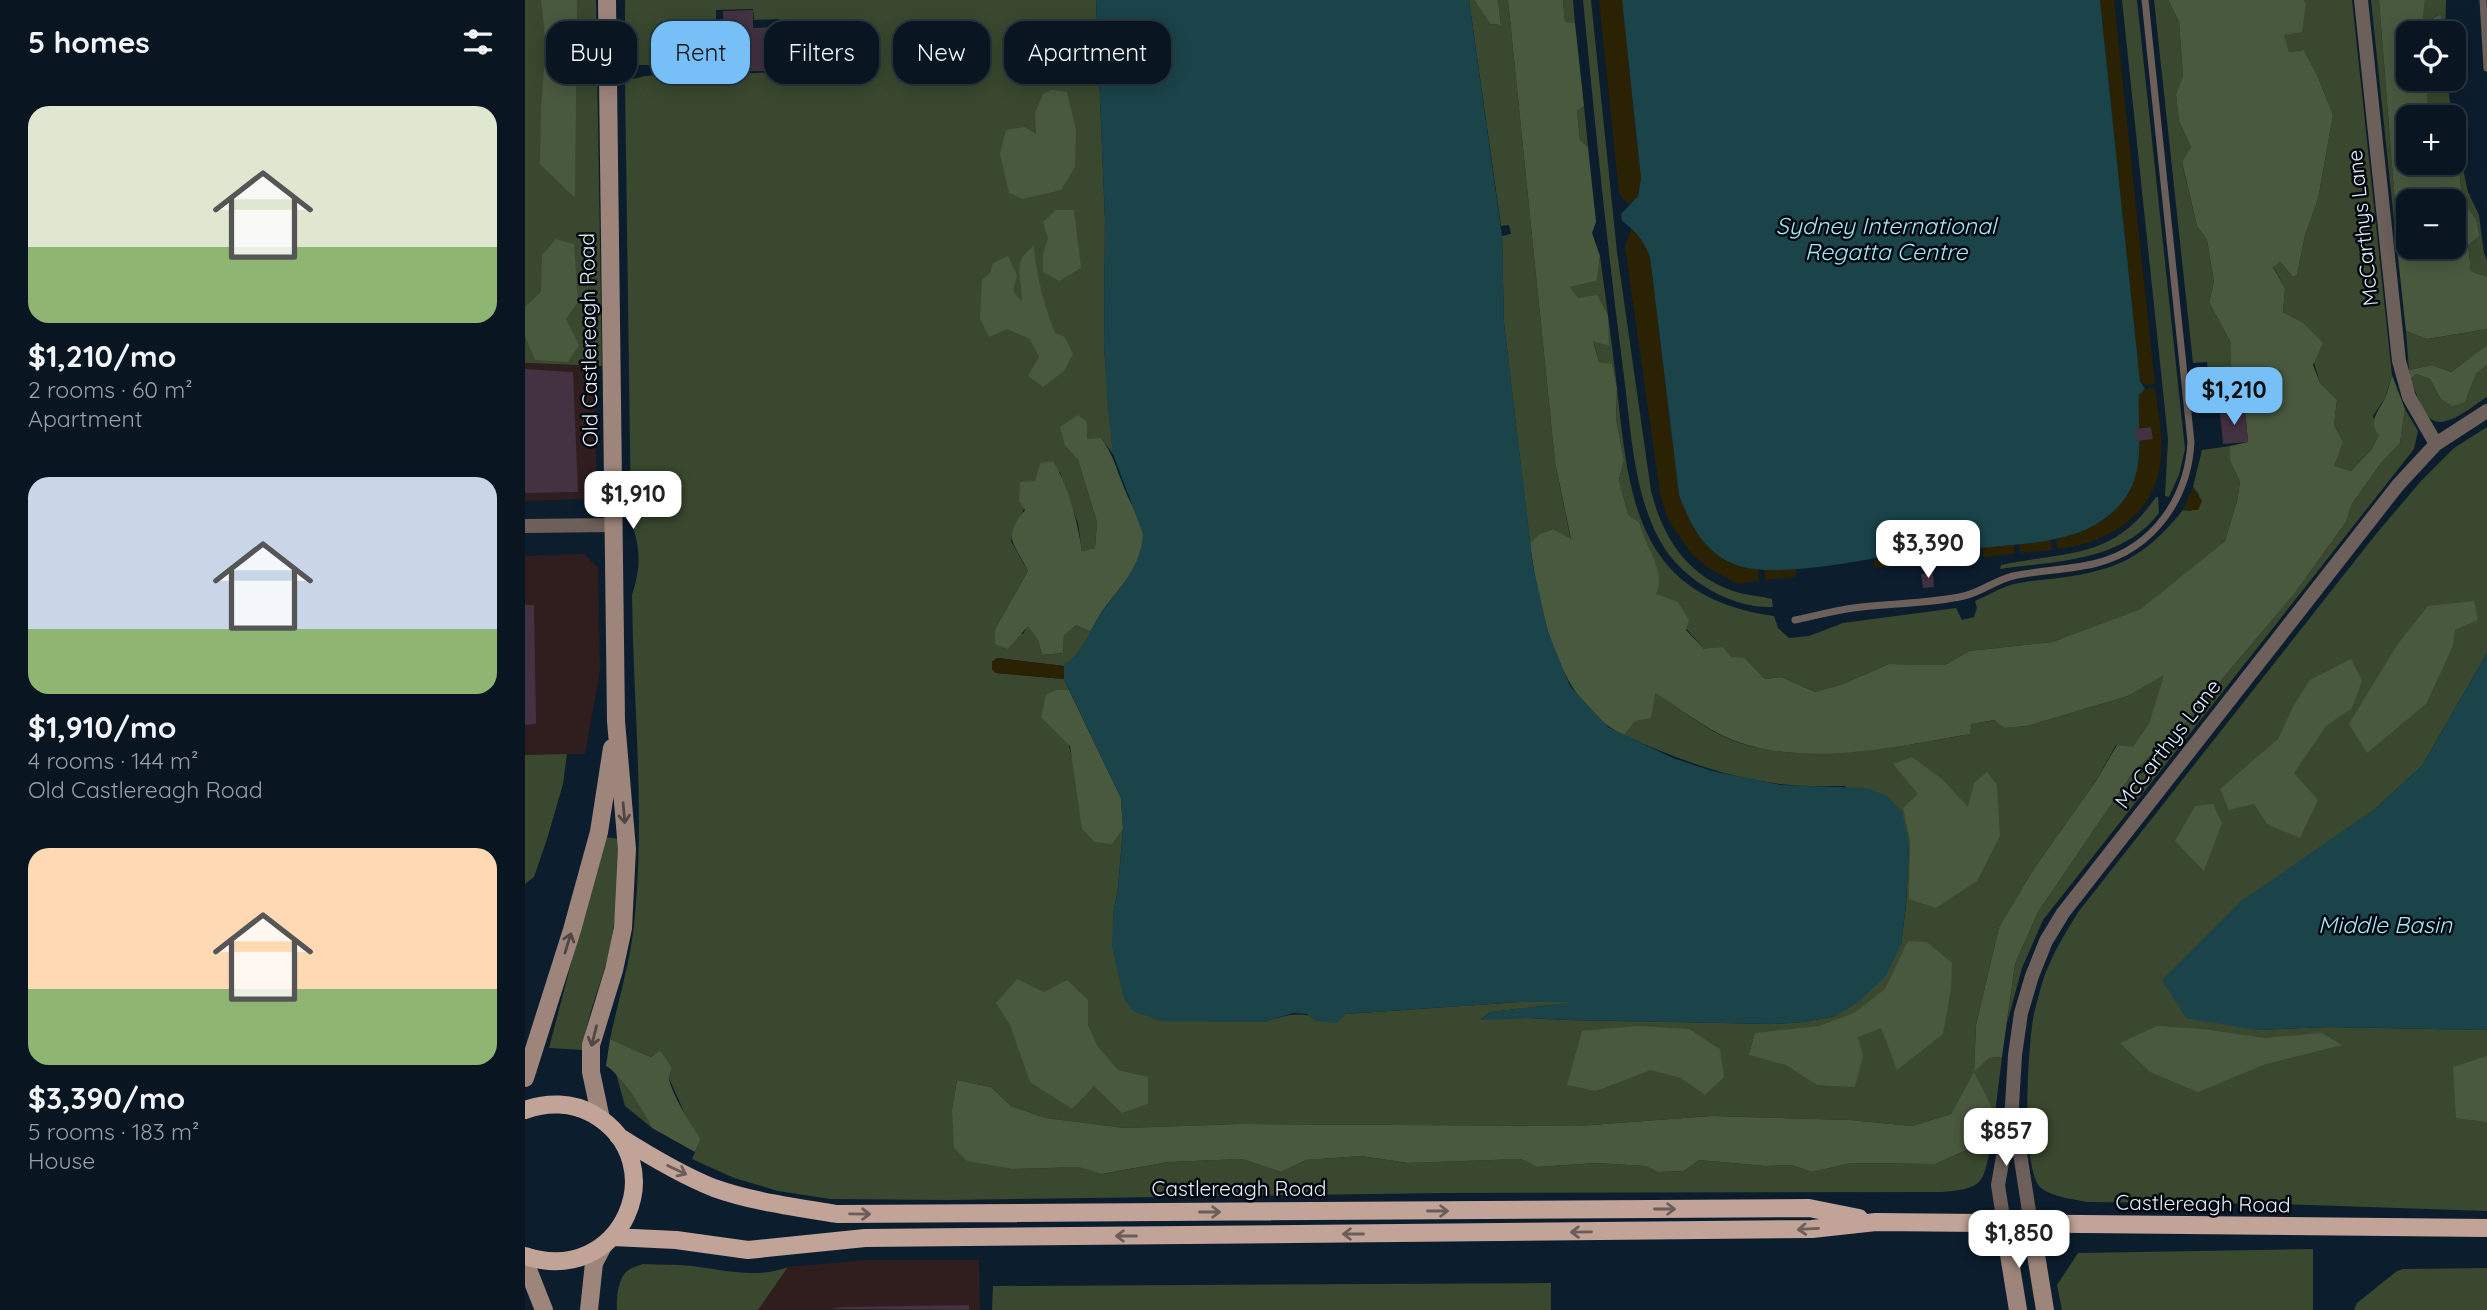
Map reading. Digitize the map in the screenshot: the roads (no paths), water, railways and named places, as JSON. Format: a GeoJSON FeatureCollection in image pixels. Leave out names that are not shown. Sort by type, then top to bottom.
{"type":"FeatureCollection","features":[{"type":"Feature","properties":{"kind":"main road"},"geometry":{"type":"LineString","coordinates":[[525,1111],[552,1104],[586,1110],[601,1119],[618,1136],[629,1155],[634,1176],[633,1198],[626,1219],[608,1242],[573,1261],[556,1263],[525,1256]]}},
{"type":"Feature","properties":{"kind":"main road","name":"Castlereagh Road"},"geometry":{"type":"LineString","coordinates":[[618,1136],[649,1156],[712,1187],[740,1196],[837,1214],[1809,1208],[1876,1222]]}},
{"type":"Feature","properties":{"kind":"main road","name":"Castlereagh Road"},"geometry":{"type":"LineString","coordinates":[[608,1242],[676,1240],[748,1250],[865,1238],[1812,1229],[1876,1222],[2487,1228]]}},
{"type":"Feature","properties":{"kind":"street","name":"Old Castlereagh Road"},"geometry":{"type":"LineString","coordinates":[[601,1119],[591,1072],[591,1045],[614,970],[623,928],[627,849],[616,720],[607,0]]}},
{"type":"Feature","properties":{"kind":"street","name":"McCarthys Lane"},"geometry":{"type":"LineString","coordinates":[[2361,0],[2399,361],[2409,397],[2436,444]]}},
{"type":"Feature","properties":{"kind":"street","name":"McCarthys Lane"},"geometry":{"type":"LineString","coordinates":[[2004,1223],[1998,1185],[2012,1106],[2021,1013],[2046,940],[2063,913],[2398,485],[2436,444],[2487,411]]}},
{"type":"Feature","properties":{"kind":"street"},"geometry":{"type":"LineString","coordinates":[[525,526],[613,525]]}},
{"type":"Feature","properties":{"kind":"street","name":"Old Castlereagh Road"},"geometry":{"type":"LineString","coordinates":[[525,1078],[572,930],[599,832],[616,720]]}},
{"type":"Feature","properties":{"kind":"street","name":"McCarthys Lane"},"geometry":{"type":"LineString","coordinates":[[2012,1106],[2032,1224]]}},
{"type":"Feature","properties":{"kind":"street"},"geometry":{"type":"LineString","coordinates":[[2004,1223],[2018,1310]]}},
{"type":"Feature","properties":{"kind":"street"},"geometry":{"type":"LineString","coordinates":[[2032,1224],[2045,1310]]}},
{"type":"Feature","properties":{"kind":"street"},"geometry":{"type":"LineString","coordinates":[[589,1310],[594,1263],[608,1242]]}},
{"type":"Feature","properties":{"kind":"street"},"geometry":{"type":"LineString","coordinates":[[525,1262],[544,1310]]}},
{"type":"Feature","properties":{"kind":"lane"},"geometry":{"type":"LineString","coordinates":[[1795,620],[1850,608],[1964,596],[2009,577],[2106,560],[2142,541],[2169,513],[2180,495],[2186,478],[2191,442],[2145,0]]}},
{"type":"Feature","properties":{"kind":"lane"},"geometry":{"type":"LineString","coordinates":[[2483,0],[2487,68]]}},
{"type":"Feature","properties":{"kind":"water"},"geometry":{"type":"Polygon","coordinates":[[[1096,0],[1469,0],[1502,236],[1504,323],[1533,566],[1548,632],[1570,686],[1608,727],[1673,758],[1712,771],[1781,785],[1867,788],[1887,796],[1902,811],[1909,844],[1901,945],[1885,977],[1857,1003],[1835,1016],[1774,1024],[1528,1018],[1480,1020],[1491,1012],[1573,1002],[1520,1002],[1345,1014],[1337,1023],[1316,1021],[1307,1014],[1294,1013],[1263,1022],[1161,1021],[1133,1011],[1124,999],[1112,947],[1123,829],[1121,798],[1064,679],[1064,666],[1082,647],[1097,619],[1134,567],[1143,534],[1113,454],[1108,410],[1104,348],[1105,220],[1099,84],[1171,84],[1171,21],[1097,21],[1096,0]]]}},
{"type":"Feature","properties":{"kind":"water","name":"Sydney International Regatta Centre"},"geometry":{"type":"Polygon","coordinates":[[[1622,0],[2100,0],[2140,381],[2145,389],[2139,395],[2137,470],[2126,497],[2115,510],[2085,530],[2061,538],[2022,544],[1954,548],[1919,555],[1886,556],[1814,568],[1775,570],[1743,567],[1730,563],[1710,549],[1695,529],[1679,495],[1650,257],[1639,237],[1622,221],[1621,214],[1638,196],[1641,179],[1622,0]]]}},
{"type":"Feature","properties":{"kind":"water","name":"Middle Basin"},"geometry":{"type":"Polygon","coordinates":[[[2487,653],[2487,1030],[2329,1027],[2256,1030],[2186,1018],[2162,980],[2240,902],[2376,808],[2422,766],[2487,653]]]}}]}
